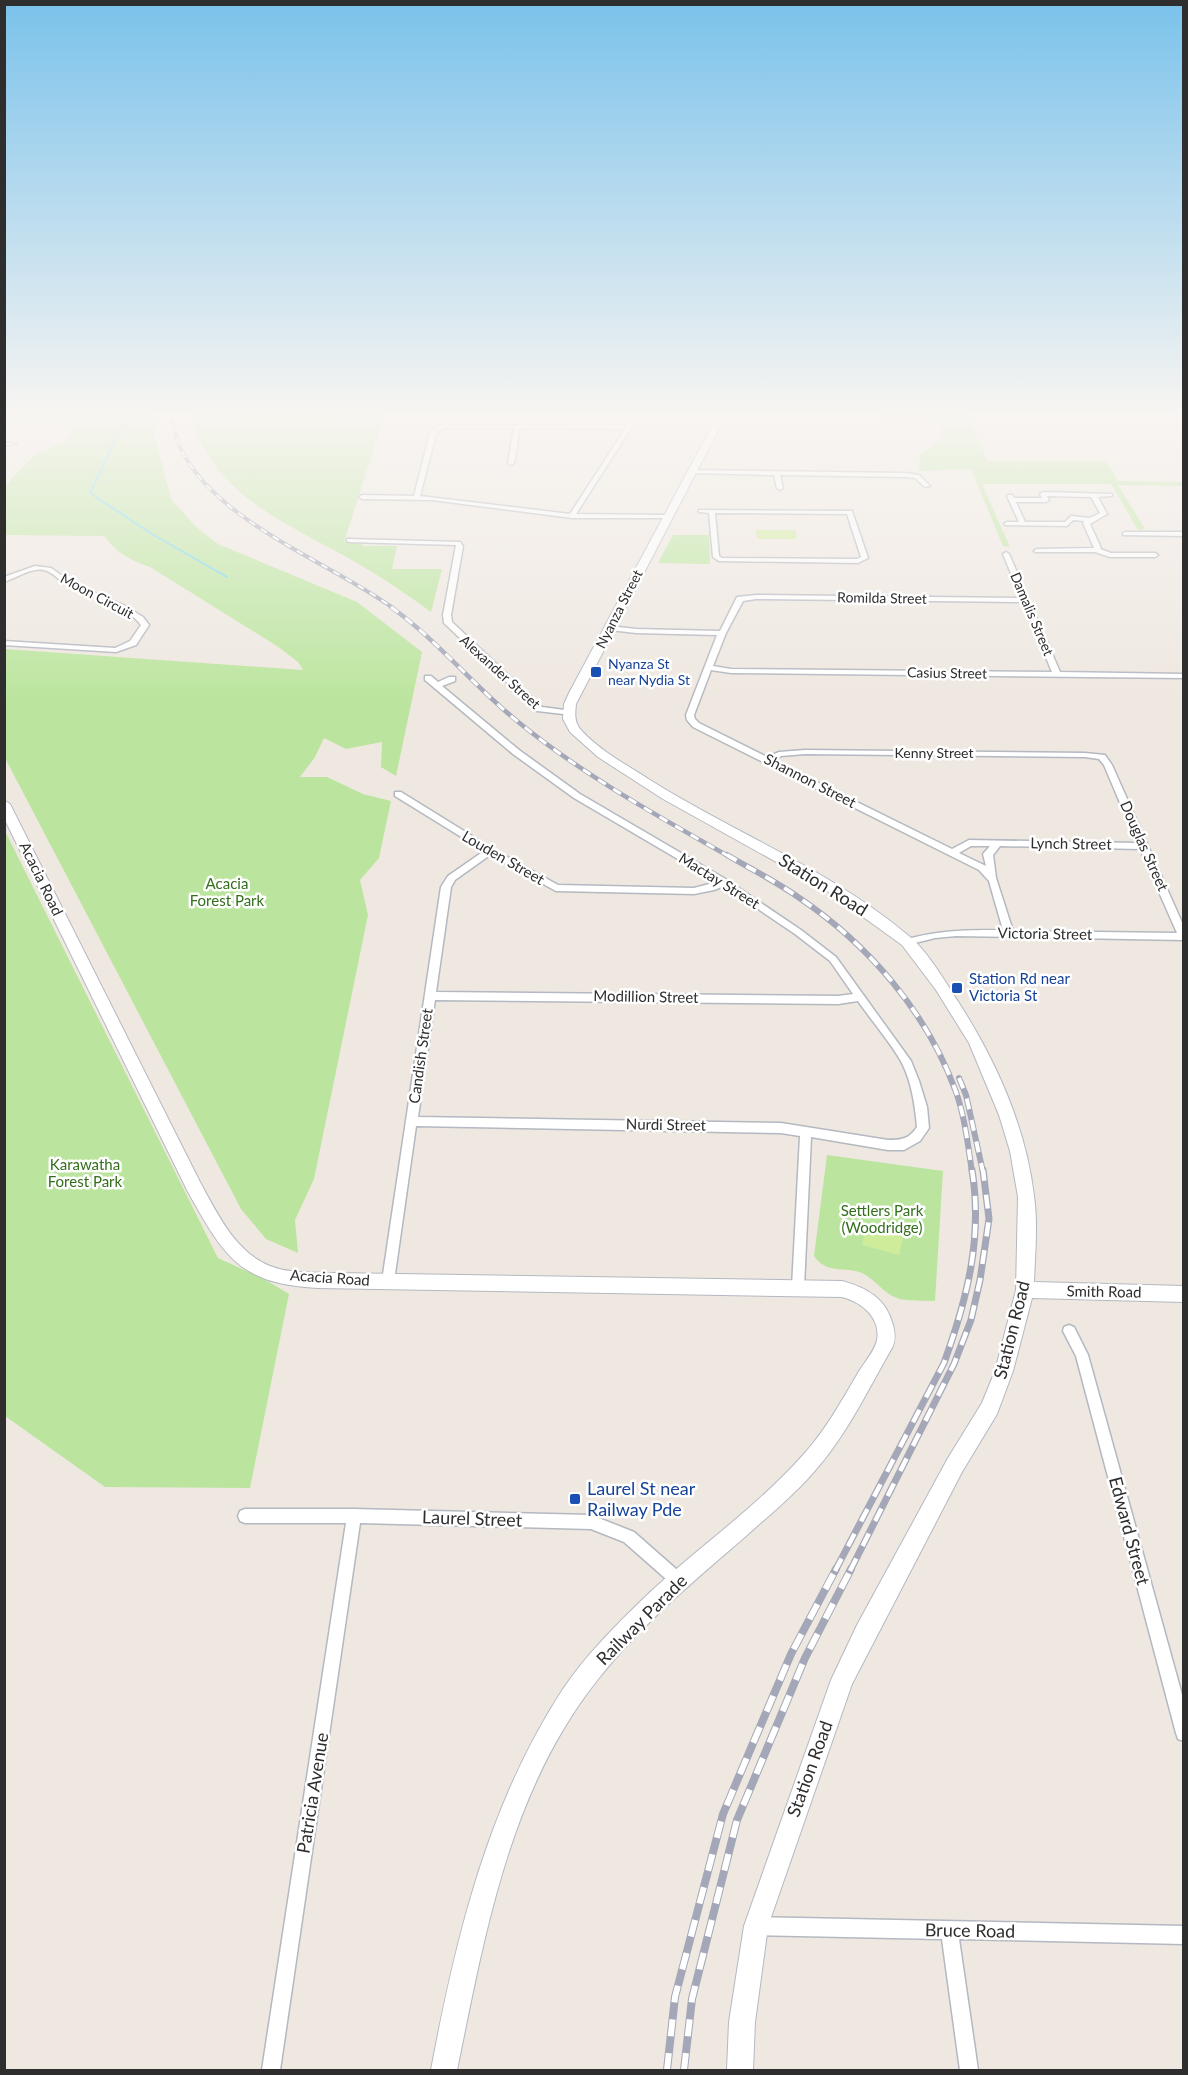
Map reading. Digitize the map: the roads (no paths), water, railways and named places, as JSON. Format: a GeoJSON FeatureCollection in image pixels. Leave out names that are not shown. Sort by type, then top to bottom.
{"type":"FeatureCollection","features":[{"type":"Feature","properties":{"kind":"street"},"geometry":{"type":"LineString","coordinates":[[505,508],[572,516],[668,517]]}},
{"type":"Feature","properties":{"kind":"street"},"geometry":{"type":"LineString","coordinates":[[572,516],[577,508]]}},
{"type":"Feature","properties":{"kind":"street","name":"Nyanza Street"},"geometry":{"type":"LineString","coordinates":[[569,713],[575,693],[673,508]]}},
{"type":"Feature","properties":{"kind":"street"},"geometry":{"type":"LineString","coordinates":[[1016,508],[1023,524]]}},
{"type":"Feature","properties":{"kind":"street"},"geometry":{"type":"LineString","coordinates":[[1007,524],[1067,524],[1071,518],[1089,520],[1104,514],[1101,508]]}},
{"type":"Feature","properties":{"kind":"street"},"geometry":{"type":"LineString","coordinates":[[701,511],[712,511],[850,513],[865,558],[858,561],[721,560],[716,557],[712,511]]}},
{"type":"Feature","properties":{"kind":"street"},"geometry":{"type":"LineString","coordinates":[[1089,520],[1086,523],[1098,548],[1096,550]]}},
{"type":"Feature","properties":{"kind":"street"},"geometry":{"type":"LineString","coordinates":[[1125,534],[1184,534]]}},
{"type":"Feature","properties":{"kind":"street","name":"Alexander Street"},"geometry":{"type":"LineString","coordinates":[[349,540],[458,543],[460,546],[447,615],[448,623],[540,709],[569,713]]}},
{"type":"Feature","properties":{"kind":"street"},"geometry":{"type":"LineString","coordinates":[[1037,551],[1096,550],[1110,555],[1155,555]]}},
{"type":"Feature","properties":{"kind":"street","name":"Damalis Street"},"geometry":{"type":"LineString","coordinates":[[1006,554],[1057,674]]}},
{"type":"Feature","properties":{"kind":"street","name":"Moon Circuit"},"geometry":{"type":"LineString","coordinates":[[4,580],[29,570],[47,569],[71,585],[118,605],[142,620],[145,625],[133,643],[116,650],[4,643]]}},
{"type":"Feature","properties":{"kind":"street","name":"Romilda Street"},"geometry":{"type":"LineString","coordinates":[[740,599],[756,597],[1025,600]]}},
{"type":"Feature","properties":{"kind":"street","name":"Shannon Street"},"geometry":{"type":"LineString","coordinates":[[740,599],[722,633],[710,669],[690,715],[691,720],[696,725],[962,857],[982,868],[993,880]]}},
{"type":"Feature","properties":{"kind":"street"},"geometry":{"type":"LineString","coordinates":[[610,628],[636,631],[722,633]]}},
{"type":"Feature","properties":{"kind":"street","name":"Casius Street"},"geometry":{"type":"LineString","coordinates":[[710,669],[1184,676]]}},
{"type":"Feature","properties":{"kind":"street","name":"Mactay Street"},"geometry":{"type":"LineString","coordinates":[[428,678],[516,752],[577,796],[724,882],[819,947],[844,972],[906,1061],[921,1107],[923,1128],[916,1138]]}},
{"type":"Feature","properties":{"kind":"street"},"geometry":{"type":"LineString","coordinates":[[436,685],[452,680]]}},
{"type":"Feature","properties":{"kind":"street","name":"Station Road"},"geometry":{"type":"LineString","coordinates":[[569,713],[574,730],[602,754],[667,796],[828,885],[907,942],[941,986],[976,1042],[1007,1115],[1018,1151],[1026,1197],[1025,1290],[1004,1371],[990,1408],[950,1476],[842,1680],[756,1926],[742,2022],[740,2070]]}},
{"type":"Feature","properties":{"kind":"street","name":"Kenny Street"},"geometry":{"type":"LineString","coordinates":[[769,760],[779,754],[805,752],[1085,754],[1102,757]]}},
{"type":"Feature","properties":{"kind":"street","name":"Douglas Street"},"geometry":{"type":"LineString","coordinates":[[1102,757],[1108,765],[1183,937]]}},
{"type":"Feature","properties":{"kind":"street","name":"Louden Street"},"geometry":{"type":"LineString","coordinates":[[398,794],[489,851],[556,888],[694,891],[714,887],[724,882]]}},
{"type":"Feature","properties":{"kind":"street","name":"Acacia Road"},"geometry":{"type":"LineString","coordinates":[[4,804],[194,1187],[226,1240],[244,1259],[266,1272],[303,1280],[842,1288],[862,1293],[885,1321]]}},
{"type":"Feature","properties":{"kind":"street","name":"Lynch Street"},"geometry":{"type":"LineString","coordinates":[[926,839],[970,843],[1143,846]]}},
{"type":"Feature","properties":{"kind":"street","name":"Lynch Street"},"geometry":{"type":"LineString","coordinates":[[952,852],[970,843]]}},
{"type":"Feature","properties":{"kind":"street"},"geometry":{"type":"LineString","coordinates":[[996,843],[987,855],[1009,933]]}},
{"type":"Feature","properties":{"kind":"street","name":"Lynch Street"},"geometry":{"type":"LineString","coordinates":[[962,857],[975,847],[996,843]]}},
{"type":"Feature","properties":{"kind":"street","name":"Candish Street"},"geometry":{"type":"LineString","coordinates":[[388,1281],[446,887],[451,878],[489,851]]}},
{"type":"Feature","properties":{"kind":"street","name":"Victoria Street"},"geometry":{"type":"LineString","coordinates":[[907,942],[935,934],[1009,933],[1183,937]]}},
{"type":"Feature","properties":{"kind":"street","name":"Modillion Street"},"geometry":{"type":"LineString","coordinates":[[430,996],[838,1000],[861,997]]}},
{"type":"Feature","properties":{"kind":"street","name":"Nurdi Street"},"geometry":{"type":"LineString","coordinates":[[412,1121],[781,1128],[888,1145],[904,1145],[916,1138]]}},
{"type":"Feature","properties":{"kind":"street"},"geometry":{"type":"LineString","coordinates":[[798,1287],[806,1133]]}},
{"type":"Feature","properties":{"kind":"street","name":"Smith Road"},"geometry":{"type":"LineString","coordinates":[[1025,1290],[1184,1294]]}},
{"type":"Feature","properties":{"kind":"street","name":"Railway Parade"},"geometry":{"type":"LineString","coordinates":[[444,2070],[459,1983],[482,1896],[518,1796],[543,1742],[572,1694],[620,1637],[679,1581],[785,1488],[812,1460],[886,1342],[885,1321]]}},
{"type":"Feature","properties":{"kind":"street","name":"Edward Street"},"geometry":{"type":"LineString","coordinates":[[1069,1331],[1082,1355],[1184,1733]]}},
{"type":"Feature","properties":{"kind":"street","name":"Laurel Street"},"geometry":{"type":"LineString","coordinates":[[245,1516],[354,1516],[591,1522],[629,1537],[679,1581]]}},
{"type":"Feature","properties":{"kind":"street","name":"Patricia Avenue"},"geometry":{"type":"LineString","coordinates":[[271,2070],[354,1516]]}},
{"type":"Feature","properties":{"kind":"street","name":"Bruce Road"},"geometry":{"type":"LineString","coordinates":[[756,1926],[1184,1935]]}},
{"type":"Feature","properties":{"kind":"street"},"geometry":{"type":"LineString","coordinates":[[949,1930],[969,2070]]}},
{"type":"Feature","properties":{"kind":"waterway"},"geometry":{"type":"LineString","coordinates":[[112,508],[152,534],[227,577]]}},
{"type":"Feature","properties":{"kind":"railway"},"geometry":{"type":"LineString","coordinates":[[233,508],[273,537],[393,608]]}},
{"type":"Feature","properties":{"kind":"railway"},"geometry":{"type":"LineString","coordinates":[[391,607],[542,741],[620,794],[730,857]]}},
{"type":"Feature","properties":{"kind":"railway"},"geometry":{"type":"LineString","coordinates":[[727,855],[781,886],[824,916],[871,958],[892,982],[929,1034],[944,1063],[962,1111],[972,1172]]}},
{"type":"Feature","properties":{"kind":"railway"},"geometry":{"type":"LineString","coordinates":[[959,1078],[966,1095],[983,1172]]}},
{"type":"Feature","properties":{"kind":"railway"},"geometry":{"type":"LineString","coordinates":[[835,1571],[944,1363],[960,1315],[971,1268],[975,1220],[972,1170]]}},
{"type":"Feature","properties":{"kind":"railway"},"geometry":{"type":"LineString","coordinates":[[850,1571],[954,1364],[971,1320],[980,1280],[989,1219],[983,1170]]}},
{"type":"Feature","properties":{"kind":"railway"},"geometry":{"type":"LineString","coordinates":[[667,2070],[675,1997],[723,1814],[791,1654],[836,1569]]}},
{"type":"Feature","properties":{"kind":"railway"},"geometry":{"type":"LineString","coordinates":[[684,2070],[692,1999],[737,1820],[805,1658],[851,1569]]}},
{"type":"Feature","properties":{"kind":"place","name":"Nyanza St near Nydia St"},"geometry":{"type":"Point","coordinates":[596,672]}},
{"type":"Feature","properties":{"kind":"place","name":"Station Rd near Victoria St"},"geometry":{"type":"Point","coordinates":[957,988]}},
{"type":"Feature","properties":{"kind":"place","name":"Laurel St near Railway Pde"},"geometry":{"type":"Point","coordinates":[575,1499]}},
{"type":"Feature","properties":{"kind":"park label","name":"Acacia Forest Park"},"geometry":{"type":"Point","coordinates":[227,892]}},
{"type":"Feature","properties":{"kind":"park label","name":"Karawatha Forest Park"},"geometry":{"type":"Point","coordinates":[85,1174]}},
{"type":"Feature","properties":{"kind":"park label","name":"Settlers Park (Woodridge)"},"geometry":{"type":"Point","coordinates":[882,1220]}}]}
